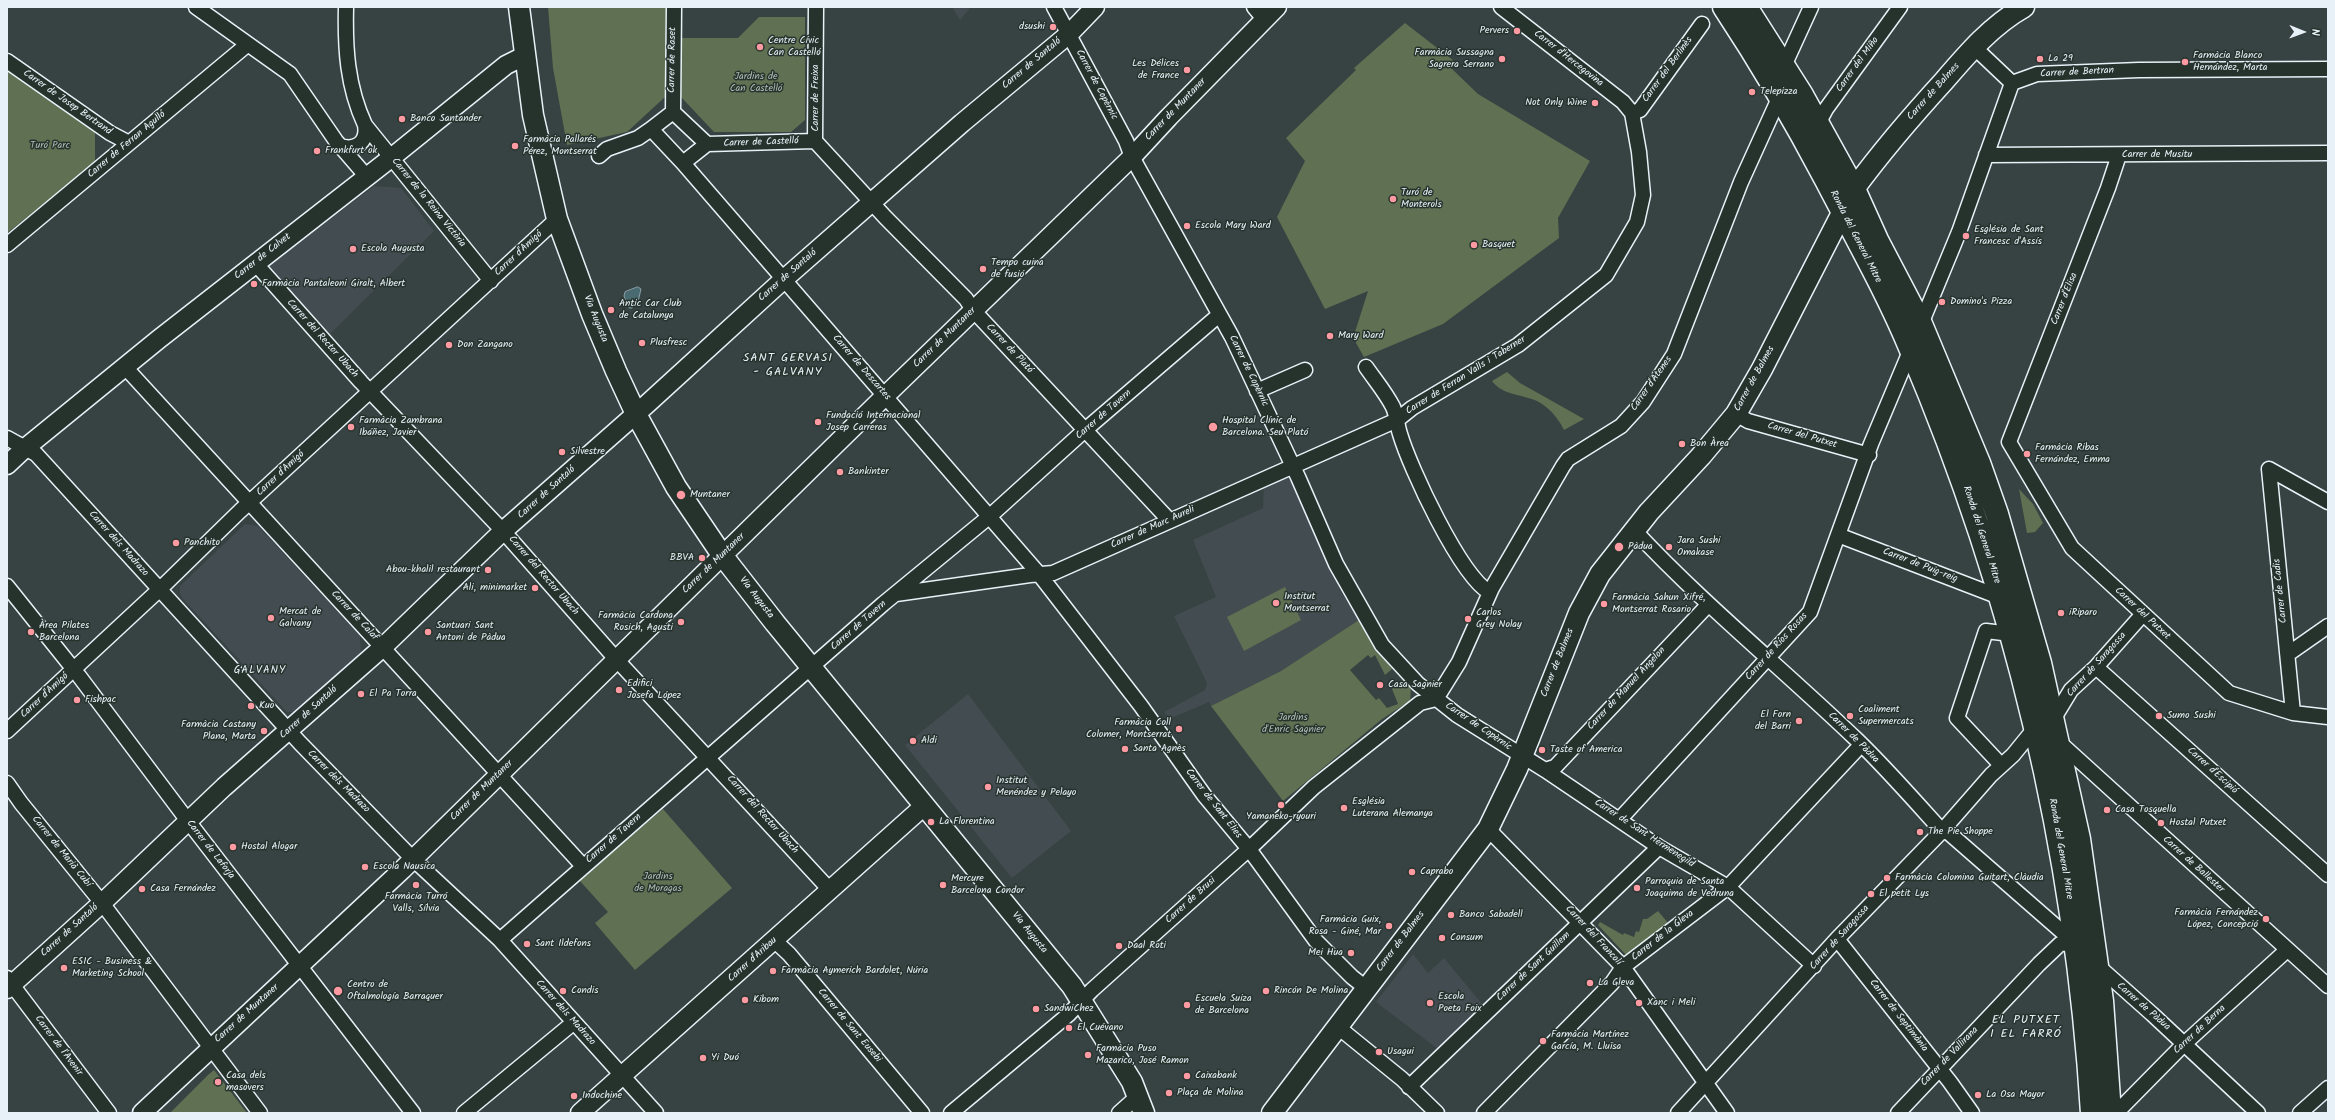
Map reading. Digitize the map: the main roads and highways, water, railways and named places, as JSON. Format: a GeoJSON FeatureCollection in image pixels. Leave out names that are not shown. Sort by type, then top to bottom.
{"type":"FeatureCollection","features":[{"type":"Feature","properties":{"kind":"main road","name":"Via Augusta"},"geometry":{"type":"LineString","coordinates":[[519,7],[524,56],[534,115],[557,220],[592,314],[636,414],[676,488],[722,555],[1082,1000],[1132,1082],[1141,1104]]}},
{"type":"Feature","properties":{"kind":"main road","name":"Ronda del General Mitre"},"geometry":{"type":"LineString","coordinates":[[1724,7],[1780,96],[1843,211],[1911,349],[1960,471],[2002,598],[2012,634],[2044,723],[2059,742],[2079,839],[2098,966],[2110,1113]]}},
{"type":"Feature","properties":{"kind":"main road","name":"Ronda del General Mitre"},"geometry":{"type":"LineString","coordinates":[[1746,7],[1784,66],[1854,189],[1877,240],[1921,324],[1979,463],[1997,514],[2029,620],[2044,723],[2056,825],[2075,943],[2092,1113]]}},
{"type":"Feature","properties":{"kind":"main road","name":"Carrer de Balmes"},"geometry":{"type":"LineString","coordinates":[[1854,189],[1907,122],[1974,47],[1996,26],[2024,7]]}},
{"type":"Feature","properties":{"kind":"main road"},"geometry":{"type":"LineString","coordinates":[[1843,211],[1854,189]]}},
{"type":"Feature","properties":{"kind":"main road","name":"Carrer de Balmes"},"geometry":{"type":"LineString","coordinates":[[1272,1113],[1488,829],[1522,756],[1579,612],[1600,574],[1634,530],[1736,414],[1762,369],[1843,211]]}},
{"type":"Feature","properties":{"kind":"main road"},"geometry":{"type":"LineString","coordinates":[[1911,349],[1921,324]]}},
{"type":"Feature","properties":{"kind":"main road"},"geometry":{"type":"LineString","coordinates":[[2075,943],[2098,966]]}},
{"type":"Feature","properties":{"kind":"water"},"geometry":{"type":"Polygon","coordinates":[[[638,287],[641,289],[638,302],[632,308],[629,308],[624,296],[625,292],[638,287]]]}},
{"type":"Feature","properties":{"kind":"place","name":"dsushi"},"geometry":{"type":"Point","coordinates":[1053,27]}},
{"type":"Feature","properties":{"kind":"place","name":"Pervers"},"geometry":{"type":"Point","coordinates":[1517,31]}},
{"type":"Feature","properties":{"kind":"place","name":"Centre Cívic Can Castelló"},"geometry":{"type":"Point","coordinates":[760,47]}},
{"type":"Feature","properties":{"kind":"place","name":"Farmàcia Sussagna Sagrera Serrano"},"geometry":{"type":"Point","coordinates":[1502,59]}},
{"type":"Feature","properties":{"kind":"place","name":"La 29"},"geometry":{"type":"Point","coordinates":[2040,59]}},
{"type":"Feature","properties":{"kind":"place","name":"Farmàcia Blanco Hernández, Marta"},"geometry":{"type":"Point","coordinates":[2185,62]}},
{"type":"Feature","properties":{"kind":"place","name":"Les Délices de France"},"geometry":{"type":"Point","coordinates":[1187,70]}},
{"type":"Feature","properties":{"kind":"place","name":"Telepizza"},"geometry":{"type":"Point","coordinates":[1752,92]}},
{"type":"Feature","properties":{"kind":"place","name":"Not Only Wine"},"geometry":{"type":"Point","coordinates":[1595,103]}},
{"type":"Feature","properties":{"kind":"place","name":"Banco Santander"},"geometry":{"type":"Point","coordinates":[402,119]}},
{"type":"Feature","properties":{"kind":"place","name":"Farmàcia Pallarés Pérez, Montserrat"},"geometry":{"type":"Point","coordinates":[515,146]}},
{"type":"Feature","properties":{"kind":"place","name":"Frankfurt ok"},"geometry":{"type":"Point","coordinates":[317,151]}},
{"type":"Feature","properties":{"kind":"place","name":"Turó de Monterols"},"geometry":{"type":"Point","coordinates":[1393,199]}},
{"type":"Feature","properties":{"kind":"place","name":"Escola Mary Ward"},"geometry":{"type":"Point","coordinates":[1187,226]}},
{"type":"Feature","properties":{"kind":"place","name":"Església de Sant Francesc d'Assís"},"geometry":{"type":"Point","coordinates":[1966,236]}},
{"type":"Feature","properties":{"kind":"place","name":"Basquet"},"geometry":{"type":"Point","coordinates":[1474,245]}},
{"type":"Feature","properties":{"kind":"place","name":"Escola Augusta"},"geometry":{"type":"Point","coordinates":[353,249]}},
{"type":"Feature","properties":{"kind":"place","name":"Tempo cuina de fusió"},"geometry":{"type":"Point","coordinates":[983,269]}},
{"type":"Feature","properties":{"kind":"place","name":"Farmàcia Pantaleoni Giralt, Albert"},"geometry":{"type":"Point","coordinates":[254,284]}},
{"type":"Feature","properties":{"kind":"place","name":"Domino's Pizza"},"geometry":{"type":"Point","coordinates":[1942,302]}},
{"type":"Feature","properties":{"kind":"place","name":"Antic Car Club de Catalunya"},"geometry":{"type":"Point","coordinates":[611,310]}},
{"type":"Feature","properties":{"kind":"place","name":"Mary Ward"},"geometry":{"type":"Point","coordinates":[1330,336]}},
{"type":"Feature","properties":{"kind":"place","name":"Plusfresc"},"geometry":{"type":"Point","coordinates":[642,343]}},
{"type":"Feature","properties":{"kind":"place","name":"Don Zangano"},"geometry":{"type":"Point","coordinates":[449,345]}},
{"type":"Feature","properties":{"kind":"place","name":"Fundació Internacional Josep Carreras"},"geometry":{"type":"Point","coordinates":[818,422]}},
{"type":"Feature","properties":{"kind":"place","name":"Farmàcia Zambrana Ibáñez, Javier"},"geometry":{"type":"Point","coordinates":[351,427]}},
{"type":"Feature","properties":{"kind":"place","name":"Hospital Clínic de Barcelona. Seu Plató"},"geometry":{"type":"Point","coordinates":[1213,427]}},
{"type":"Feature","properties":{"kind":"place","name":"Bon Àrea"},"geometry":{"type":"Point","coordinates":[1682,444]}},
{"type":"Feature","properties":{"kind":"place","name":"Silvestre"},"geometry":{"type":"Point","coordinates":[562,452]}},
{"type":"Feature","properties":{"kind":"place","name":"Farmàcia Ribas Fernández, Emma"},"geometry":{"type":"Point","coordinates":[2027,454]}},
{"type":"Feature","properties":{"kind":"place","name":"Bankinter"},"geometry":{"type":"Point","coordinates":[840,472]}},
{"type":"Feature","properties":{"kind":"place","name":"Muntaner"},"geometry":{"type":"Point","coordinates":[681,495]}},
{"type":"Feature","properties":{"kind":"place","name":"Panchito"},"geometry":{"type":"Point","coordinates":[176,543]}},
{"type":"Feature","properties":{"kind":"place","name":"Pàdua"},"geometry":{"type":"Point","coordinates":[1619,547]}},
{"type":"Feature","properties":{"kind":"place","name":"Jara Sushi Omakase"},"geometry":{"type":"Point","coordinates":[1669,547]}},
{"type":"Feature","properties":{"kind":"place","name":"BBVA"},"geometry":{"type":"Point","coordinates":[702,558]}},
{"type":"Feature","properties":{"kind":"place","name":"Abou-khalil restaurant"},"geometry":{"type":"Point","coordinates":[488,570]}},
{"type":"Feature","properties":{"kind":"place","name":"Ali, minimarket"},"geometry":{"type":"Point","coordinates":[535,588]}},
{"type":"Feature","properties":{"kind":"place","name":"Institut Montserrat"},"geometry":{"type":"Point","coordinates":[1276,603]}},
{"type":"Feature","properties":{"kind":"place","name":"Farmàcia Sahun Xifré, Montserrat Rosario"},"geometry":{"type":"Point","coordinates":[1604,604]}},
{"type":"Feature","properties":{"kind":"place","name":"iRiparo"},"geometry":{"type":"Point","coordinates":[2061,613]}},
{"type":"Feature","properties":{"kind":"place","name":"Mercat de Galvany"},"geometry":{"type":"Point","coordinates":[271,618]}},
{"type":"Feature","properties":{"kind":"place","name":"Carlos Grey Nolay"},"geometry":{"type":"Point","coordinates":[1468,619]}},
{"type":"Feature","properties":{"kind":"place","name":"Farmàcia Cardona Rosich, Agusti"},"geometry":{"type":"Point","coordinates":[681,622]}},
{"type":"Feature","properties":{"kind":"place","name":"Àrea Pilates Barcelona"},"geometry":{"type":"Point","coordinates":[31,632]}},
{"type":"Feature","properties":{"kind":"place","name":"Santuari Sant Antoni de Pàdua"},"geometry":{"type":"Point","coordinates":[428,632]}},
{"type":"Feature","properties":{"kind":"place","name":"Casa Sagnier"},"geometry":{"type":"Point","coordinates":[1380,685]}},
{"type":"Feature","properties":{"kind":"place","name":"Edifici Josefa López"},"geometry":{"type":"Point","coordinates":[619,690]}},
{"type":"Feature","properties":{"kind":"place","name":"El Pa Torra"},"geometry":{"type":"Point","coordinates":[361,694]}},
{"type":"Feature","properties":{"kind":"place","name":"Fishpac"},"geometry":{"type":"Point","coordinates":[77,700]}},
{"type":"Feature","properties":{"kind":"place","name":"Kuo"},"geometry":{"type":"Point","coordinates":[251,706]}},
{"type":"Feature","properties":{"kind":"place","name":"Coaliment Supermercats"},"geometry":{"type":"Point","coordinates":[1850,716]}},
{"type":"Feature","properties":{"kind":"place","name":"Sumo Sushi"},"geometry":{"type":"Point","coordinates":[2159,716]}},
{"type":"Feature","properties":{"kind":"place","name":"El Forn del Barri"},"geometry":{"type":"Point","coordinates":[1799,721]}},
{"type":"Feature","properties":{"kind":"place","name":"Farmàcia Coll Colomer, Montserrat"},"geometry":{"type":"Point","coordinates":[1179,729]}},
{"type":"Feature","properties":{"kind":"place","name":"Farmàcia Castany Plana, Marta"},"geometry":{"type":"Point","coordinates":[264,731]}},
{"type":"Feature","properties":{"kind":"place","name":"Aldi"},"geometry":{"type":"Point","coordinates":[913,741]}},
{"type":"Feature","properties":{"kind":"place","name":"Santa Agnès"},"geometry":{"type":"Point","coordinates":[1125,749]}},
{"type":"Feature","properties":{"kind":"place","name":"Taste of America"},"geometry":{"type":"Point","coordinates":[1542,750]}},
{"type":"Feature","properties":{"kind":"place","name":"Institut Menéndez y Pelayo"},"geometry":{"type":"Point","coordinates":[988,787]}},
{"type":"Feature","properties":{"kind":"place","name":"Yamaneko-ryouri"},"geometry":{"type":"Point","coordinates":[1281,805]}},
{"type":"Feature","properties":{"kind":"place","name":"Església Luterana Alemanya"},"geometry":{"type":"Point","coordinates":[1344,808]}},
{"type":"Feature","properties":{"kind":"place","name":"Casa Tosquella"},"geometry":{"type":"Point","coordinates":[2107,810]}},
{"type":"Feature","properties":{"kind":"place","name":"La Florentina"},"geometry":{"type":"Point","coordinates":[931,822]}},
{"type":"Feature","properties":{"kind":"place","name":"Hostal Putxet"},"geometry":{"type":"Point","coordinates":[2161,823]}},
{"type":"Feature","properties":{"kind":"place","name":"The Pie Shoppe"},"geometry":{"type":"Point","coordinates":[1920,832]}},
{"type":"Feature","properties":{"kind":"place","name":"Hostal Alogar"},"geometry":{"type":"Point","coordinates":[233,847]}},
{"type":"Feature","properties":{"kind":"place","name":"Escola Nausica"},"geometry":{"type":"Point","coordinates":[365,867]}},
{"type":"Feature","properties":{"kind":"place","name":"Caprabo"},"geometry":{"type":"Point","coordinates":[1412,872]}},
{"type":"Feature","properties":{"kind":"place","name":"Farmàcia Colomina Guitart, Clàudia"},"geometry":{"type":"Point","coordinates":[1887,878]}},
{"type":"Feature","properties":{"kind":"place","name":"Farmàcia Turró Valls, Sílvia"},"geometry":{"type":"Point","coordinates":[416,885]}},
{"type":"Feature","properties":{"kind":"place","name":"Mercure Barcelona Condor"},"geometry":{"type":"Point","coordinates":[943,885]}},
{"type":"Feature","properties":{"kind":"place","name":"Parroquia de Santa Joaquima de Vedruna"},"geometry":{"type":"Point","coordinates":[1637,888]}},
{"type":"Feature","properties":{"kind":"place","name":"Casa Fernández"},"geometry":{"type":"Point","coordinates":[142,889]}},
{"type":"Feature","properties":{"kind":"place","name":"El petit Lys"},"geometry":{"type":"Point","coordinates":[1871,894]}},
{"type":"Feature","properties":{"kind":"place","name":"Banco Sabadell"},"geometry":{"type":"Point","coordinates":[1451,915]}},
{"type":"Feature","properties":{"kind":"place","name":"Farmàcia Fernández López, Concepció"},"geometry":{"type":"Point","coordinates":[2266,919]}},
{"type":"Feature","properties":{"kind":"place","name":"Farmàcia Guix, Rosa - Giné, Mar"},"geometry":{"type":"Point","coordinates":[1389,926]}},
{"type":"Feature","properties":{"kind":"place","name":"Consum"},"geometry":{"type":"Point","coordinates":[1442,938]}},
{"type":"Feature","properties":{"kind":"place","name":"Sant Ildefons"},"geometry":{"type":"Point","coordinates":[527,944]}},
{"type":"Feature","properties":{"kind":"place","name":"Daal Roti"},"geometry":{"type":"Point","coordinates":[1119,946]}},
{"type":"Feature","properties":{"kind":"place","name":"Mei Hua"},"geometry":{"type":"Point","coordinates":[1351,953]}},
{"type":"Feature","properties":{"kind":"place","name":"ESIC - Business & Marketing School"},"geometry":{"type":"Point","coordinates":[64,968]}},
{"type":"Feature","properties":{"kind":"place","name":"Farmàcia Aymerich Bardolet, Núria"},"geometry":{"type":"Point","coordinates":[773,971]}},
{"type":"Feature","properties":{"kind":"place","name":"La Gleva"},"geometry":{"type":"Point","coordinates":[1590,983]}},
{"type":"Feature","properties":{"kind":"place","name":"Centro de Oftalmología Barraquer"},"geometry":{"type":"Point","coordinates":[338,991]}},
{"type":"Feature","properties":{"kind":"place","name":"Condis"},"geometry":{"type":"Point","coordinates":[563,991]}},
{"type":"Feature","properties":{"kind":"place","name":"Rincón De Molina"},"geometry":{"type":"Point","coordinates":[1266,991]}},
{"type":"Feature","properties":{"kind":"place","name":"Kibom"},"geometry":{"type":"Point","coordinates":[745,1000]}},
{"type":"Feature","properties":{"kind":"place","name":"Escola Poeta Foix"},"geometry":{"type":"Point","coordinates":[1430,1003]}},
{"type":"Feature","properties":{"kind":"place","name":"Xanc i Meli"},"geometry":{"type":"Point","coordinates":[1639,1003]}},
{"type":"Feature","properties":{"kind":"place","name":"Escuela Suiza de Barcelona"},"geometry":{"type":"Point","coordinates":[1187,1005]}},
{"type":"Feature","properties":{"kind":"place","name":"SandwiChez"},"geometry":{"type":"Point","coordinates":[1036,1009]}},
{"type":"Feature","properties":{"kind":"place","name":"El Cuévano"},"geometry":{"type":"Point","coordinates":[1069,1028]}},
{"type":"Feature","properties":{"kind":"place","name":"Farmàcia Martínez García, M. Lluïsa"},"geometry":{"type":"Point","coordinates":[1543,1041]}},
{"type":"Feature","properties":{"kind":"place","name":"Usagui"},"geometry":{"type":"Point","coordinates":[1379,1052]}},
{"type":"Feature","properties":{"kind":"place","name":"Farmàcia Puso Mazarico, José Ramon"},"geometry":{"type":"Point","coordinates":[1088,1055]}},
{"type":"Feature","properties":{"kind":"place","name":"Yi Duó"},"geometry":{"type":"Point","coordinates":[703,1058]}},
{"type":"Feature","properties":{"kind":"place","name":"Caixabank"},"geometry":{"type":"Point","coordinates":[1187,1076]}},
{"type":"Feature","properties":{"kind":"place","name":"Casa dels masovers"},"geometry":{"type":"Point","coordinates":[218,1082]}},
{"type":"Feature","properties":{"kind":"place","name":"Plaça de Molina"},"geometry":{"type":"Point","coordinates":[1169,1093]}},
{"type":"Feature","properties":{"kind":"place","name":"La Osa Mayor"},"geometry":{"type":"Point","coordinates":[1978,1095]}},
{"type":"Feature","properties":{"kind":"place","name":"Indochine"},"geometry":{"type":"Point","coordinates":[574,1096]}},
{"type":"Feature","properties":{"kind":"district","name":"SANT GERVASI - GALVANY"},"geometry":{"type":"Point","coordinates":[788,366]}},
{"type":"Feature","properties":{"kind":"district","name":"GALVANY"},"geometry":{"type":"Point","coordinates":[260,671]}},
{"type":"Feature","properties":{"kind":"district","name":"EL PUTXET I EL FARRÓ"},"geometry":{"type":"Point","coordinates":[2026,1028]}},
{"type":"Feature","properties":{"kind":"park label","name":"Jardins de Can Castelló"},"geometry":{"type":"Point","coordinates":[756,82]}},
{"type":"Feature","properties":{"kind":"park label","name":"Turó Parc"},"geometry":{"type":"Point","coordinates":[50,146]}},
{"type":"Feature","properties":{"kind":"park label","name":"Jardins d'Enric Sagnier"},"geometry":{"type":"Point","coordinates":[1293,724]}},
{"type":"Feature","properties":{"kind":"park label","name":"Jardins de Moragas"},"geometry":{"type":"Point","coordinates":[658,882]}}]}
